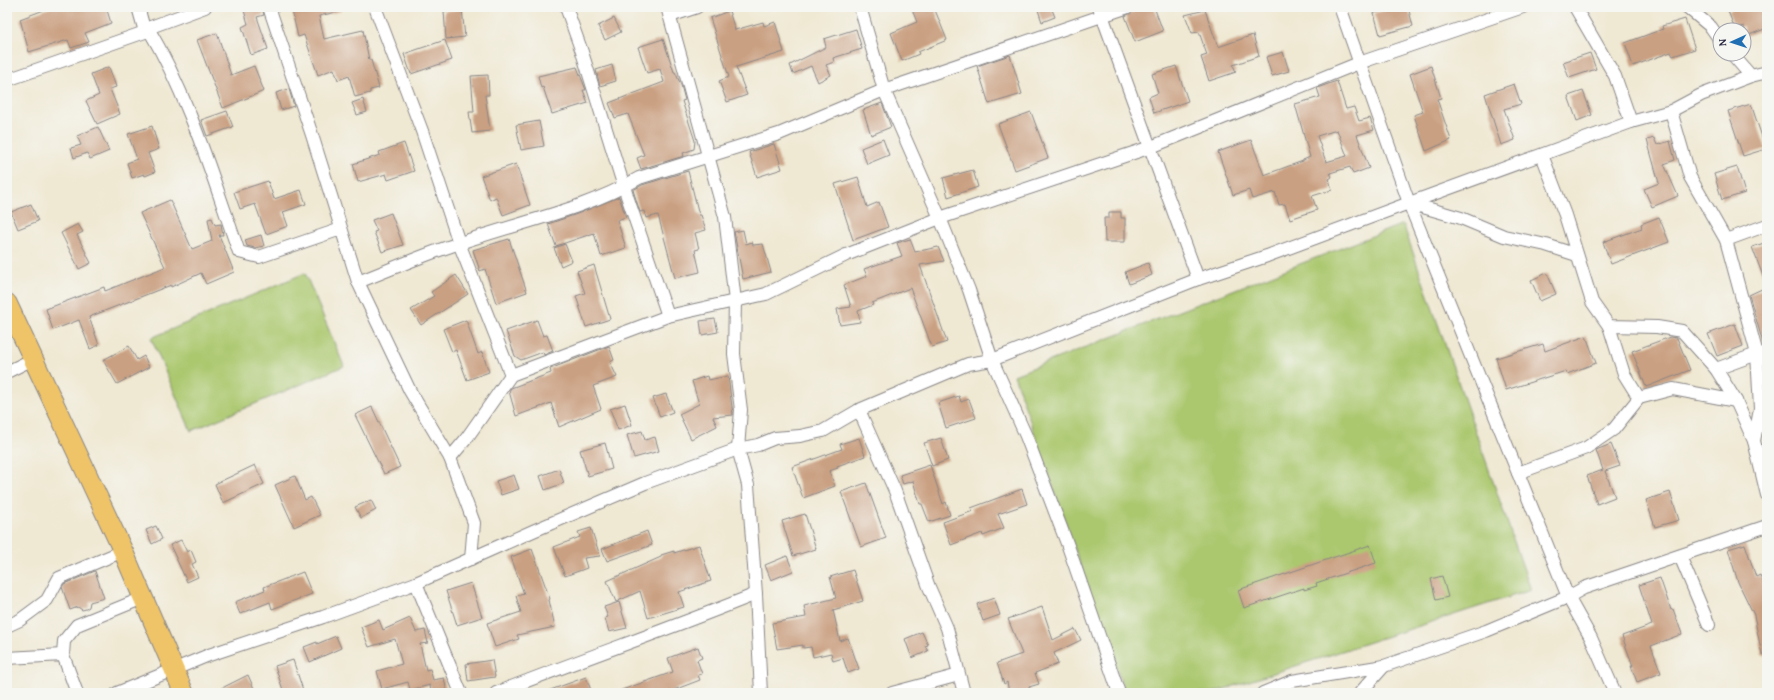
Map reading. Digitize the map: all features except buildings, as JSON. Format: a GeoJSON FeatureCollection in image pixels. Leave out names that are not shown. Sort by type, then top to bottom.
{"type":"FeatureCollection","features":[{"type":"Feature","properties":{"kind":"main road"},"geometry":{"type":"LineString","coordinates":[[7,303],[144,598],[184,693]]}},
{"type":"Feature","properties":{"kind":"street"},"geometry":{"type":"LineString","coordinates":[[138,7],[147,30],[165,56],[194,124],[239,252],[259,257],[341,229]]}},
{"type":"Feature","properties":{"kind":"street"},"geometry":{"type":"LineString","coordinates":[[7,80],[147,30],[206,7]]}},
{"type":"Feature","properties":{"kind":"street"},"geometry":{"type":"LineString","coordinates":[[269,7],[312,135],[358,282],[410,391],[450,458],[474,523],[471,559]]}},
{"type":"Feature","properties":{"kind":"street"},"geometry":{"type":"LineString","coordinates":[[374,7],[422,131],[459,243],[510,375]]}},
{"type":"Feature","properties":{"kind":"street"},"geometry":{"type":"LineString","coordinates":[[566,7],[582,52],[624,187],[668,316]]}},
{"type":"Feature","properties":{"kind":"street"},"geometry":{"type":"LineString","coordinates":[[697,7],[669,12],[725,217],[735,301],[734,354],[740,410],[738,449],[748,485],[761,693]]}},
{"type":"Feature","properties":{"kind":"street"},"geometry":{"type":"LineString","coordinates":[[860,7],[884,90],[940,218],[969,290],[992,360],[1026,436],[1068,546],[1119,693]]}},
{"type":"Feature","properties":{"kind":"street"},"geometry":{"type":"LineString","coordinates":[[358,282],[459,243],[576,206],[624,187],[639,178],[779,134],[884,90],[1100,12],[1128,7]]}},
{"type":"Feature","properties":{"kind":"street"},"geometry":{"type":"LineString","coordinates":[[1340,7],[1409,203],[1568,596],[1591,638],[1615,693]]}},
{"type":"Feature","properties":{"kind":"street"},"geometry":{"type":"LineString","coordinates":[[450,458],[466,439],[510,375],[668,316],[766,294],[846,255],[940,218],[1151,147],[1359,63],[1495,12],[1523,7]]}},
{"type":"Feature","properties":{"kind":"street"},"geometry":{"type":"LineString","coordinates":[[1575,7],[1615,76],[1631,122]]}},
{"type":"Feature","properties":{"kind":"street"},"geometry":{"type":"LineString","coordinates":[[1687,7],[1712,28]]}},
{"type":"Feature","properties":{"kind":"street"},"geometry":{"type":"LineString","coordinates":[[1100,12],[1151,147],[1198,279]]}},
{"type":"Feature","properties":{"kind":"street"},"geometry":{"type":"LineString","coordinates":[[1739,62],[1751,76]]}},
{"type":"Feature","properties":{"kind":"street"},"geometry":{"type":"LineString","coordinates":[[117,693],[174,671],[209,655],[323,617],[416,583],[645,483],[738,449],[775,438],[800,436],[823,431],[858,410],[968,364],[992,360],[1198,279],[1267,256],[1631,122],[1671,111],[1701,95],[1751,76],[1767,72]]}},
{"type":"Feature","properties":{"kind":"street"},"geometry":{"type":"LineString","coordinates":[[1671,111],[1690,177],[1726,240],[1762,353],[1760,409],[1754,442]]}},
{"type":"Feature","properties":{"kind":"street"},"geometry":{"type":"LineString","coordinates":[[1542,155],[1565,215],[1592,302],[1609,326],[1624,374],[1639,398]]}},
{"type":"Feature","properties":{"kind":"street"},"geometry":{"type":"LineString","coordinates":[[1409,203],[1461,218],[1504,236],[1546,245],[1577,255]]}},
{"type":"Feature","properties":{"kind":"street"},"geometry":{"type":"LineString","coordinates":[[1726,240],[1767,225]]}},
{"type":"Feature","properties":{"kind":"street"},"geometry":{"type":"LineString","coordinates":[[1609,326],[1657,327],[1682,331],[1716,369],[1736,401],[1754,442],[1767,495]]}},
{"type":"Feature","properties":{"kind":"street"},"geometry":{"type":"LineString","coordinates":[[1716,369],[1762,353]]}},
{"type":"Feature","properties":{"kind":"street"},"geometry":{"type":"LineString","coordinates":[[7,372],[32,359]]}},
{"type":"Feature","properties":{"kind":"street"},"geometry":{"type":"LineString","coordinates":[[1518,473],[1586,448],[1614,429],[1639,398],[1672,389],[1736,401]]}},
{"type":"Feature","properties":{"kind":"street"},"geometry":{"type":"LineString","coordinates":[[858,410],[895,491],[929,587],[947,628],[964,693]]}},
{"type":"Feature","properties":{"kind":"street"},"geometry":{"type":"LineString","coordinates":[[1263,693],[1292,681],[1384,666],[1486,631],[1584,588],[1767,526]]}},
{"type":"Feature","properties":{"kind":"street"},"geometry":{"type":"LineString","coordinates":[[7,626],[20,620],[47,600],[59,578],[123,552]]}},
{"type":"Feature","properties":{"kind":"street"},"geometry":{"type":"LineString","coordinates":[[1680,556],[1709,625]]}},
{"type":"Feature","properties":{"kind":"street"},"geometry":{"type":"LineString","coordinates":[[416,583],[462,693]]}},
{"type":"Feature","properties":{"kind":"street"},"geometry":{"type":"LineString","coordinates":[[496,693],[577,661],[695,619],[756,594]]}},
{"type":"Feature","properties":{"kind":"street"},"geometry":{"type":"LineString","coordinates":[[77,693],[63,655],[64,641],[77,625],[144,598]]}},
{"type":"Feature","properties":{"kind":"street"},"geometry":{"type":"LineString","coordinates":[[7,658],[63,655]]}},
{"type":"Feature","properties":{"kind":"street"},"geometry":{"type":"LineString","coordinates":[[1360,693],[1384,666]]}},
{"type":"Feature","properties":{"kind":"street"},"geometry":{"type":"LineString","coordinates":[[892,693],[959,675]]}},
{"type":"Feature","properties":{"kind":"green space"},"geometry":{"type":"Polygon","coordinates":[[[1403,224],[1531,590],[1212,693],[1125,693],[1014,375],[1403,224]]]}},
{"type":"Feature","properties":{"kind":"green space"},"geometry":{"type":"Polygon","coordinates":[[[305,273],[344,366],[191,431],[151,338],[305,273]]]}}]}
